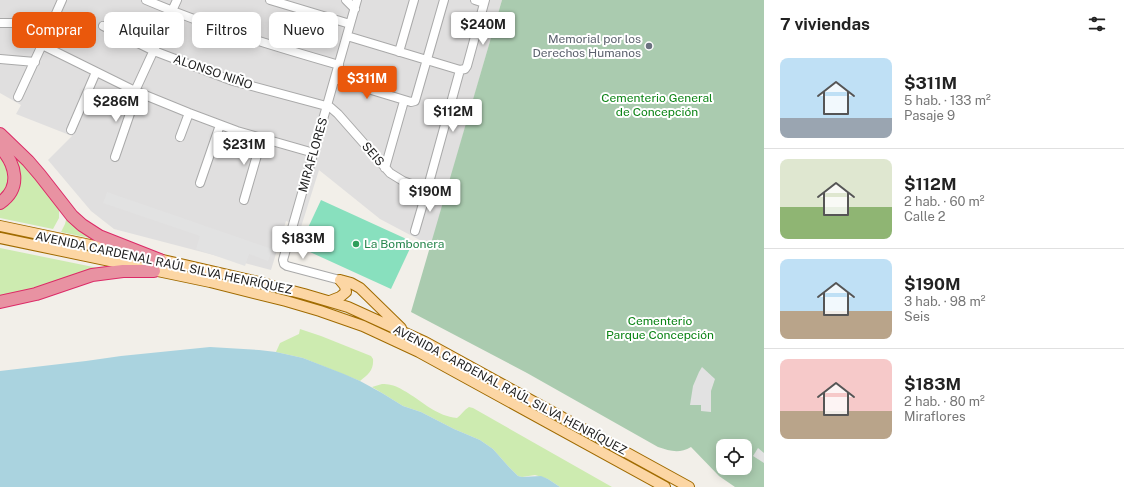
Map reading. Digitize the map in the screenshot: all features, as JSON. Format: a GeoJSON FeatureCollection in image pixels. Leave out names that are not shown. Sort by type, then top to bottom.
{"type":"FeatureCollection","features":[{"type":"Feature","properties":{"kind":"highway"},"geometry":{"type":"LineString","coordinates":[[0,134],[28,161],[44,179],[72,216],[82,225],[99,236],[160,260]]}},
{"type":"Feature","properties":{"kind":"highway"},"geometry":{"type":"LineString","coordinates":[[0,147],[11,162],[15,179],[10,194],[0,203]]}},
{"type":"Feature","properties":{"kind":"highway"},"geometry":{"type":"LineString","coordinates":[[0,302],[36,294],[92,275],[123,271],[154,271]]}},
{"type":"Feature","properties":{"kind":"main road","name":"AVENIDA CARDENAL RAÚL SILVA HENRÍQUEZ"},"geometry":{"type":"LineString","coordinates":[[0,226],[250,280],[330,301],[355,310],[425,342],[689,487]]}},
{"type":"Feature","properties":{"kind":"main road","name":"AVENIDA CARDENAL RAÚL SILVA HENRÍQUEZ"},"geometry":{"type":"LineString","coordinates":[[0,238],[231,287],[286,301],[342,318],[370,329],[430,358],[665,487]]}},
{"type":"Feature","properties":{"kind":"main road"},"geometry":{"type":"LineString","coordinates":[[330,301],[340,297],[346,292],[345,286],[340,280]]}},
{"type":"Feature","properties":{"kind":"main road"},"geometry":{"type":"LineString","coordinates":[[340,280],[351,283],[360,288],[406,333]]}},
{"type":"Feature","properties":{"kind":"street"},"geometry":{"type":"LineString","coordinates":[[146,0],[245,38],[339,65]]}},
{"type":"Feature","properties":{"kind":"street"},"geometry":{"type":"LineString","coordinates":[[115,157],[135,99],[136,91],[177,0]]}},
{"type":"Feature","properties":{"kind":"street"},"geometry":{"type":"LineString","coordinates":[[270,0],[350,24]]}},
{"type":"Feature","properties":{"kind":"street"},"geometry":{"type":"LineString","coordinates":[[346,0],[355,9]]}},
{"type":"Feature","properties":{"kind":"street","name":"MIRAFLORES"},"geometry":{"type":"LineString","coordinates":[[340,280],[287,266],[284,264],[283,260],[357,0]]}},
{"type":"Feature","properties":{"kind":"street"},"geometry":{"type":"LineString","coordinates":[[399,52],[414,0]]}},
{"type":"Feature","properties":{"kind":"street"},"geometry":{"type":"LineString","coordinates":[[335,79],[412,103],[416,100],[444,0]]}},
{"type":"Feature","properties":{"kind":"street"},"geometry":{"type":"LineString","coordinates":[[347,36],[460,70],[464,69],[467,66],[485,1],[475,0]]}},
{"type":"Feature","properties":{"kind":"street"},"geometry":{"type":"LineString","coordinates":[[56,12],[60,2]]}},
{"type":"Feature","properties":{"kind":"street"},"geometry":{"type":"LineString","coordinates":[[0,23],[12,23]]}},
{"type":"Feature","properties":{"kind":"street","name":"ALONSO NIÑO"},"geometry":{"type":"LineString","coordinates":[[103,26],[154,51],[233,81],[327,106]]}},
{"type":"Feature","properties":{"kind":"street"},"geometry":{"type":"LineString","coordinates":[[18,97],[41,48]]}},
{"type":"Feature","properties":{"kind":"street"},"geometry":{"type":"LineString","coordinates":[[48,48],[136,91],[189,113],[220,125],[314,153]]}},
{"type":"Feature","properties":{"kind":"street"},"geometry":{"type":"LineString","coordinates":[[0,60],[35,62]]}},
{"type":"Feature","properties":{"kind":"street"},"geometry":{"type":"LineString","coordinates":[[415,231],[460,70]]}},
{"type":"Feature","properties":{"kind":"street"},"geometry":{"type":"LineString","coordinates":[[71,130],[96,72]]}},
{"type":"Feature","properties":{"kind":"street"},"geometry":{"type":"LineString","coordinates":[[385,168],[404,100]]}},
{"type":"Feature","properties":{"kind":"street","name":"SEIS"},"geometry":{"type":"LineString","coordinates":[[327,106],[338,114],[385,168],[394,176],[427,190]]}},
{"type":"Feature","properties":{"kind":"street"},"geometry":{"type":"LineString","coordinates":[[180,137],[189,113]]}},
{"type":"Feature","properties":{"kind":"street"},"geometry":{"type":"LineString","coordinates":[[200,183],[220,125]]}},
{"type":"Feature","properties":{"kind":"street"},"geometry":{"type":"LineString","coordinates":[[244,200],[262,138]]}},
{"type":"Feature","properties":{"kind":"shaded area"},"geometry":{"type":"Polygon","coordinates":[[[0,0],[502,0],[431,246],[380,219],[319,170],[301,227],[286,221],[271,270],[114,229],[91,211],[48,160],[72,136],[16,114],[21,105],[0,93],[0,0]]]}},
{"type":"Feature","properties":{"kind":"shaded area"},"geometry":{"type":"Polygon","coordinates":[[[107,192],[272,249],[268,261],[249,254],[245,266],[196,249],[200,236],[103,203],[107,192]]]}},
{"type":"Feature","properties":{"kind":"shaded area","name":"Cementerio Parque Concepción"},"geometry":{"type":"Polygon","coordinates":[[[702,367],[715,379],[711,391],[711,412],[701,411],[701,405],[690,405],[693,386],[702,367]]]}},
{"type":"Feature","properties":{"kind":"shaded area"},"geometry":{"type":"Polygon","coordinates":[[[758,448],[764,453],[764,463],[753,456],[758,448]]]}},
{"type":"Feature","properties":{"kind":"green space","name":"Cementerio General de Concepción"},"geometry":{"type":"Polygon","coordinates":[[[502,0],[764,0],[764,487],[735,487],[718,475],[752,475],[752,439],[716,439],[716,473],[691,447],[682,451],[671,451],[658,447],[527,373],[411,312],[502,0]]]}},
{"type":"Feature","properties":{"kind":"green space"},"geometry":{"type":"Polygon","coordinates":[[[0,154],[7,162],[10,183],[0,198],[0,154]]]}},
{"type":"Feature","properties":{"kind":"green space"},"geometry":{"type":"Polygon","coordinates":[[[11,154],[20,159],[59,206],[59,218],[53,229],[0,218],[0,208],[10,201],[11,154]]]}},
{"type":"Feature","properties":{"kind":"green space","name":"La Bombonera"},"geometry":{"type":"Polygon","coordinates":[[[321,200],[413,242],[391,289],[299,247],[321,200]]]}},
{"type":"Feature","properties":{"kind":"green space"},"geometry":{"type":"Polygon","coordinates":[[[67,216],[91,236],[90,238],[61,232],[67,216]]]}},
{"type":"Feature","properties":{"kind":"green space"},"geometry":{"type":"Polygon","coordinates":[[[0,248],[103,269],[47,286],[0,297],[0,248]]]}},
{"type":"Feature","properties":{"kind":"green space"},"geometry":{"type":"Polygon","coordinates":[[[300,329],[371,356],[373,359],[373,366],[370,372],[360,381],[303,358],[276,352],[280,343],[299,334],[300,329]]]}},
{"type":"Feature","properties":{"kind":"green space"},"geometry":{"type":"Polygon","coordinates":[[[382,384],[389,384],[398,387],[437,412],[450,417],[457,418],[469,407],[473,408],[612,487],[560,487],[548,479],[535,475],[522,477],[518,476],[493,449],[480,440],[454,429],[421,412],[403,406],[372,387],[382,384]]]}},
{"type":"Feature","properties":{"kind":"water"},"geometry":{"type":"Polygon","coordinates":[[[210,347],[276,352],[303,358],[344,374],[360,381],[403,406],[421,412],[454,429],[480,440],[493,449],[518,476],[541,476],[560,487],[0,487],[0,371],[210,347]]]}},
{"type":"Feature","properties":{"kind":"place","name":"Memorial por los Derechos Humanos"},"geometry":{"type":"Point","coordinates":[649,46]}},
{"type":"Feature","properties":{"kind":"place","name":"La Bombonera"},"geometry":{"type":"Point","coordinates":[356,244]}}]}
